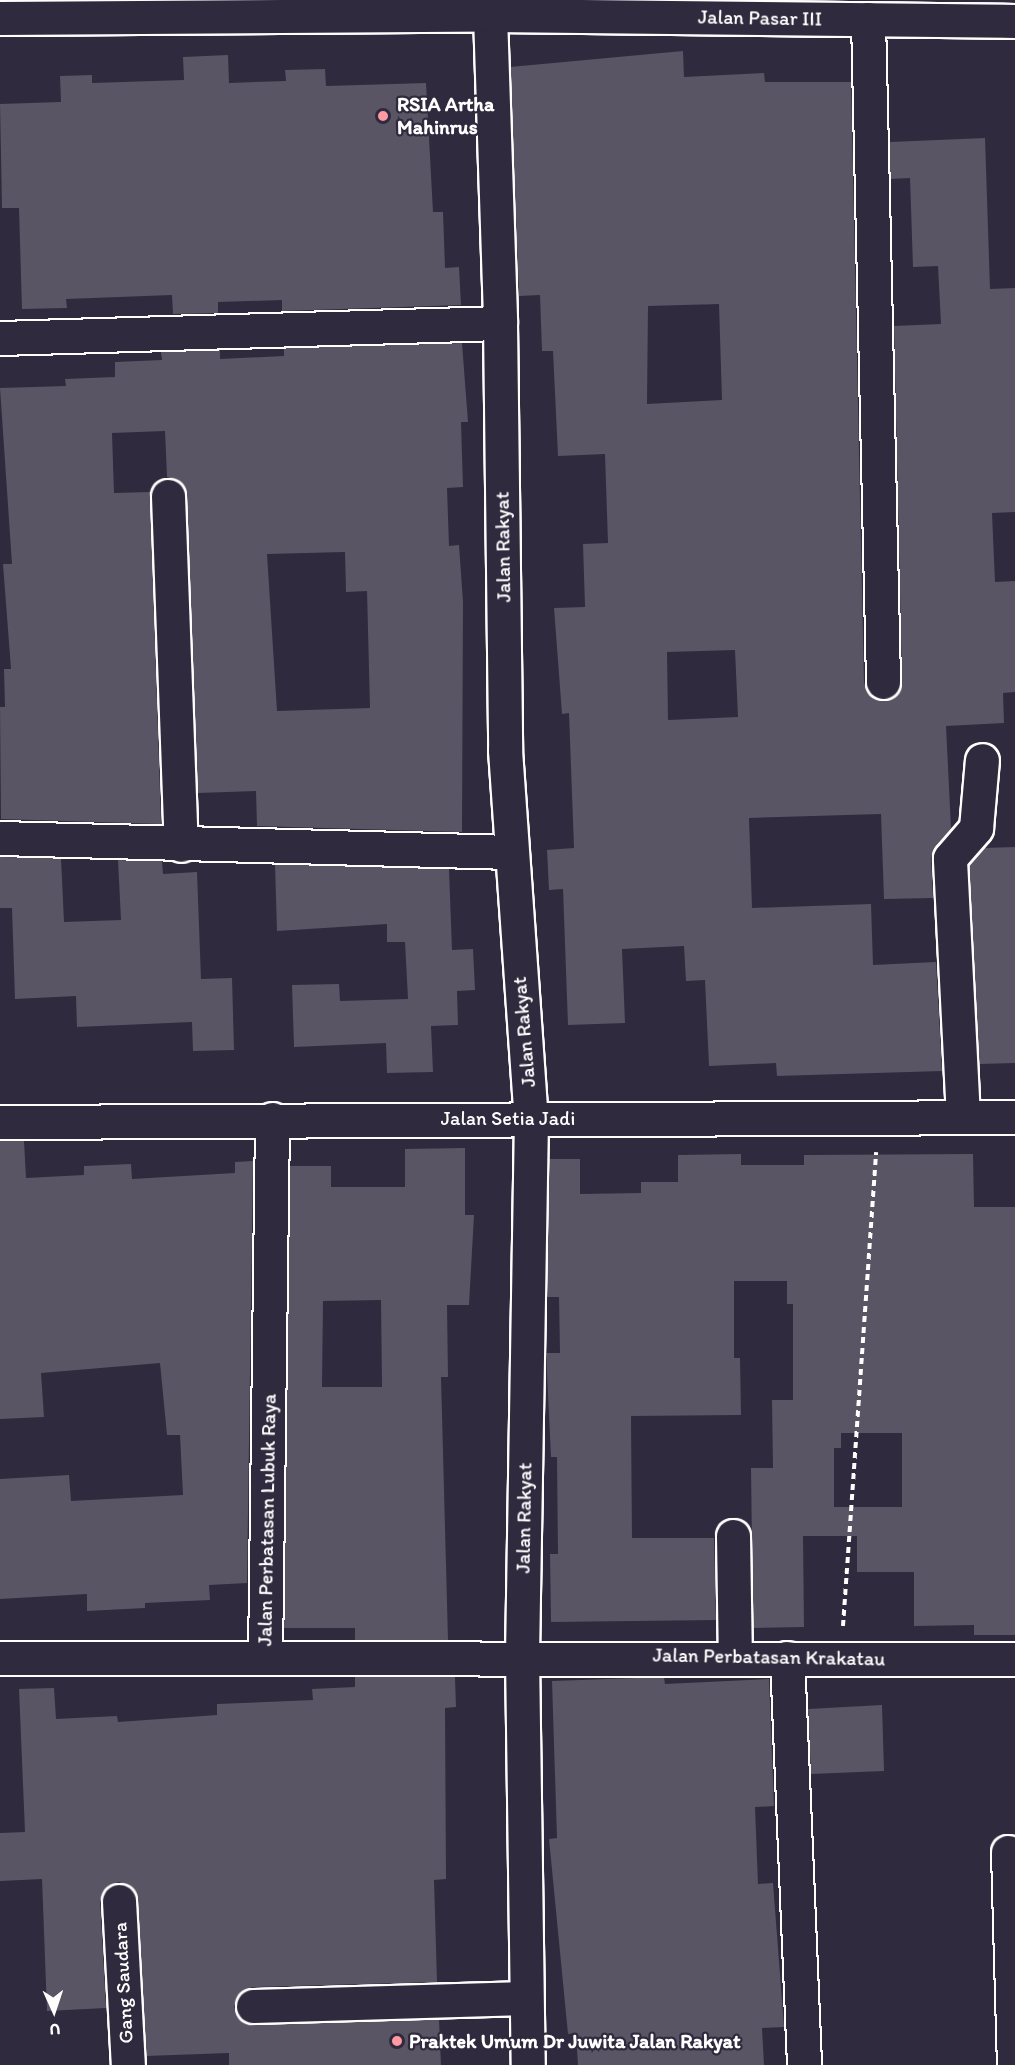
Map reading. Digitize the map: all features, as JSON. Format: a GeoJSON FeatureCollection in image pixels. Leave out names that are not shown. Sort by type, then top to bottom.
{"type":"FeatureCollection","features":[{"type":"Feature","properties":{"kind":"street","name":"Jalan Pasar III"},"geometry":{"type":"LineString","coordinates":[[18,12],[245,8],[749,9],[868,19],[968,10],[1015,21]]}},
{"type":"Feature","properties":{"kind":"street","name":"Jalan Rakyat"},"geometry":{"type":"LineString","coordinates":[[490,8],[500,323],[510,852],[531,1118],[522,1655],[528,2065]]}},
{"type":"Feature","properties":{"kind":"street"},"geometry":{"type":"LineString","coordinates":[[868,19],[883,682]]}},
{"type":"Feature","properties":{"kind":"street"},"geometry":{"type":"LineString","coordinates":[[0,338],[500,323]]}},
{"type":"Feature","properties":{"kind":"street"},"geometry":{"type":"LineString","coordinates":[[168,496],[181,845]]}},
{"type":"Feature","properties":{"kind":"street"},"geometry":{"type":"LineString","coordinates":[[963,1117],[950,858],[976,828],[982,760]]}},
{"type":"Feature","properties":{"kind":"street"},"geometry":{"type":"LineString","coordinates":[[0,838],[181,845],[510,852]]}},
{"type":"Feature","properties":{"kind":"street","name":"Jalan Setia Jadi"},"geometry":{"type":"LineString","coordinates":[[0,1122],[879,1115],[1015,1117]]}},
{"type":"Feature","properties":{"kind":"street","name":"Jalan Perbatasan Lubuk Raya"},"geometry":{"type":"LineString","coordinates":[[0,1658],[265,1656],[272,1119]]}},
{"type":"Feature","properties":{"kind":"street"},"geometry":{"type":"LineString","coordinates":[[733,1536],[735,1658]]}},
{"type":"Feature","properties":{"kind":"street","name":"Jalan Perbatasan Krakatau"},"geometry":{"type":"LineString","coordinates":[[265,1656],[522,1655],[1015,1659]]}},
{"type":"Feature","properties":{"kind":"street"},"geometry":{"type":"LineString","coordinates":[[787,1658],[804,2065]]}},
{"type":"Feature","properties":{"kind":"street"},"geometry":{"type":"LineString","coordinates":[[1008,1852],[1014,2065]]}},
{"type":"Feature","properties":{"kind":"street","name":"Gang Saudara"},"geometry":{"type":"LineString","coordinates":[[119,1901],[128,2065]]}},
{"type":"Feature","properties":{"kind":"street"},"geometry":{"type":"LineString","coordinates":[[253,2006],[526,1998]]}},
{"type":"Feature","properties":{"kind":"path"},"geometry":{"type":"LineString","coordinates":[[840,1658],[879,1115]]}},
{"type":"Feature","properties":{"kind":"building"},"geometry":{"type":"Polygon","coordinates":[[[683,51],[684,77],[764,73],[765,82],[851,82],[864,682],[867,692],[883,701],[893,698],[902,682],[894,326],[941,324],[938,266],[913,267],[910,178],[890,179],[890,142],[985,138],[990,289],[1015,288],[1015,512],[992,513],[995,582],[1015,581],[1015,692],[1003,693],[1004,723],[946,726],[951,828],[931,858],[933,898],[884,899],[881,814],[749,818],[752,908],[871,904],[873,965],[936,962],[942,1071],[777,1076],[776,1063],[709,1066],[705,980],[686,981],[684,946],[622,949],[625,1023],[568,1025],[563,889],[549,890],[547,850],[574,848],[569,713],[562,714],[554,608],[585,607],[583,544],[608,543],[605,454],[558,456],[553,351],[542,351],[540,295],[519,296],[510,67],[683,51]],[[719,304],[648,306],[647,404],[722,400],[719,304]],[[735,650],[667,652],[668,720],[738,717],[735,650]]]}},
{"type":"Feature","properties":{"kind":"building"},"geometry":{"type":"Polygon","coordinates":[[[228,55],[229,83],[286,81],[285,70],[325,69],[326,86],[426,83],[433,212],[443,212],[445,268],[459,267],[461,305],[282,311],[282,300],[218,302],[218,313],[173,314],[172,295],[66,299],[67,308],[22,309],[19,208],[2,208],[0,104],[61,102],[60,76],[92,75],[92,83],[184,80],[183,57],[228,55]]]}},
{"type":"Feature","properties":{"kind":"building"},"geometry":{"type":"Polygon","coordinates":[[[462,343],[468,422],[461,422],[463,487],[447,488],[449,546],[459,545],[463,602],[462,832],[257,826],[256,791],[198,793],[187,495],[177,480],[167,477],[165,431],[112,433],[114,493],[150,492],[161,824],[1,819],[0,707],[5,707],[4,669],[11,669],[3,564],[12,564],[0,388],[66,386],[65,379],[115,377],[115,362],[162,360],[161,352],[220,350],[220,359],[284,356],[284,348],[462,343]],[[345,552],[267,554],[277,711],[370,708],[367,591],[346,592],[345,552]]]}},
{"type":"Feature","properties":{"kind":"building"},"geometry":{"type":"Polygon","coordinates":[[[1015,847],[1015,1063],[979,1064],[969,865],[983,848],[1015,847]]]}},
{"type":"Feature","properties":{"kind":"building"},"geometry":{"type":"Polygon","coordinates":[[[0,857],[61,858],[64,922],[121,920],[118,860],[162,861],[163,874],[197,872],[201,979],[232,978],[234,1050],[193,1051],[192,1022],[77,1027],[76,996],[15,999],[12,908],[0,908],[0,857]]]}},
{"type":"Feature","properties":{"kind":"building"},"geometry":{"type":"Polygon","coordinates":[[[275,864],[449,869],[452,950],[473,949],[475,990],[457,991],[458,1025],[431,1026],[433,1072],[387,1073],[386,1043],[294,1047],[292,985],[339,984],[340,1001],[408,999],[405,942],[387,942],[387,924],[277,931],[275,864]]]}},
{"type":"Feature","properties":{"kind":"building"},"geometry":{"type":"Polygon","coordinates":[[[0,1141],[24,1141],[26,1178],[84,1175],[84,1166],[131,1164],[132,1179],[235,1173],[235,1162],[253,1161],[247,1583],[209,1585],[210,1600],[145,1603],[145,1608],[87,1611],[87,1594],[0,1599],[0,1479],[69,1475],[71,1501],[183,1495],[180,1435],[167,1435],[160,1363],[41,1373],[44,1417],[0,1419],[0,1141]]]}},
{"type":"Feature","properties":{"kind":"building"},"geometry":{"type":"Polygon","coordinates":[[[465,1148],[465,1215],[474,1215],[469,1305],[447,1305],[448,1377],[441,1377],[448,1640],[355,1640],[355,1628],[284,1628],[290,1166],[331,1166],[331,1187],[405,1187],[405,1149],[465,1148]],[[381,1300],[323,1301],[322,1387],[382,1387],[381,1300]]]}},
{"type":"Feature","properties":{"kind":"building"},"geometry":{"type":"Polygon","coordinates":[[[741,1154],[741,1165],[804,1165],[804,1155],[973,1154],[974,1207],[1015,1207],[1015,1635],[974,1635],[974,1625],[914,1626],[914,1572],[857,1572],[857,1536],[803,1536],[804,1627],[753,1628],[751,1468],[773,1468],[772,1400],[793,1400],[793,1304],[787,1304],[787,1281],[734,1281],[734,1358],[740,1358],[741,1415],[631,1416],[632,1538],[714,1538],[716,1620],[551,1622],[550,1554],[558,1554],[557,1457],[551,1457],[546,1353],[560,1353],[559,1297],[547,1297],[549,1159],[580,1159],[580,1194],[641,1193],[641,1182],[678,1182],[678,1155],[741,1154]],[[841,1433],[841,1448],[834,1448],[834,1507],[902,1507],[902,1433],[841,1433]]]}},
{"type":"Feature","properties":{"kind":"building"},"geometry":{"type":"Polygon","coordinates":[[[355,1677],[455,1677],[456,1707],[445,1708],[446,1879],[434,1880],[437,1982],[252,1987],[237,1997],[234,2007],[244,2022],[254,2025],[439,2019],[441,2065],[229,2065],[229,2053],[146,2056],[138,1900],[134,1890],[119,1882],[108,1886],[100,1901],[106,2008],[47,2011],[42,1879],[0,1881],[0,1833],[25,1832],[19,1689],[54,1688],[56,1719],[117,1716],[118,1722],[217,1715],[217,1704],[313,1700],[312,1689],[355,1687],[355,1677]]]}},
{"type":"Feature","properties":{"kind":"building"},"geometry":{"type":"Polygon","coordinates":[[[664,1677],[665,1684],[769,1679],[774,1806],[755,1807],[758,1884],[773,1883],[784,2027],[762,2028],[764,2065],[578,2065],[576,2033],[568,2034],[549,1839],[557,1838],[552,1681],[664,1677]]]}},
{"type":"Feature","properties":{"kind":"building"},"geometry":{"type":"Polygon","coordinates":[[[882,1705],[884,1771],[811,1774],[808,1709],[882,1705]]]}},
{"type":"Feature","properties":{"kind":"place","name":"RSIA Artha Mahinrus"},"geometry":{"type":"Point","coordinates":[383,116]}},
{"type":"Feature","properties":{"kind":"place","name":"Praktek Umum Dr Juwita Jalan Rakyat"},"geometry":{"type":"Point","coordinates":[397,2041]}}]}
